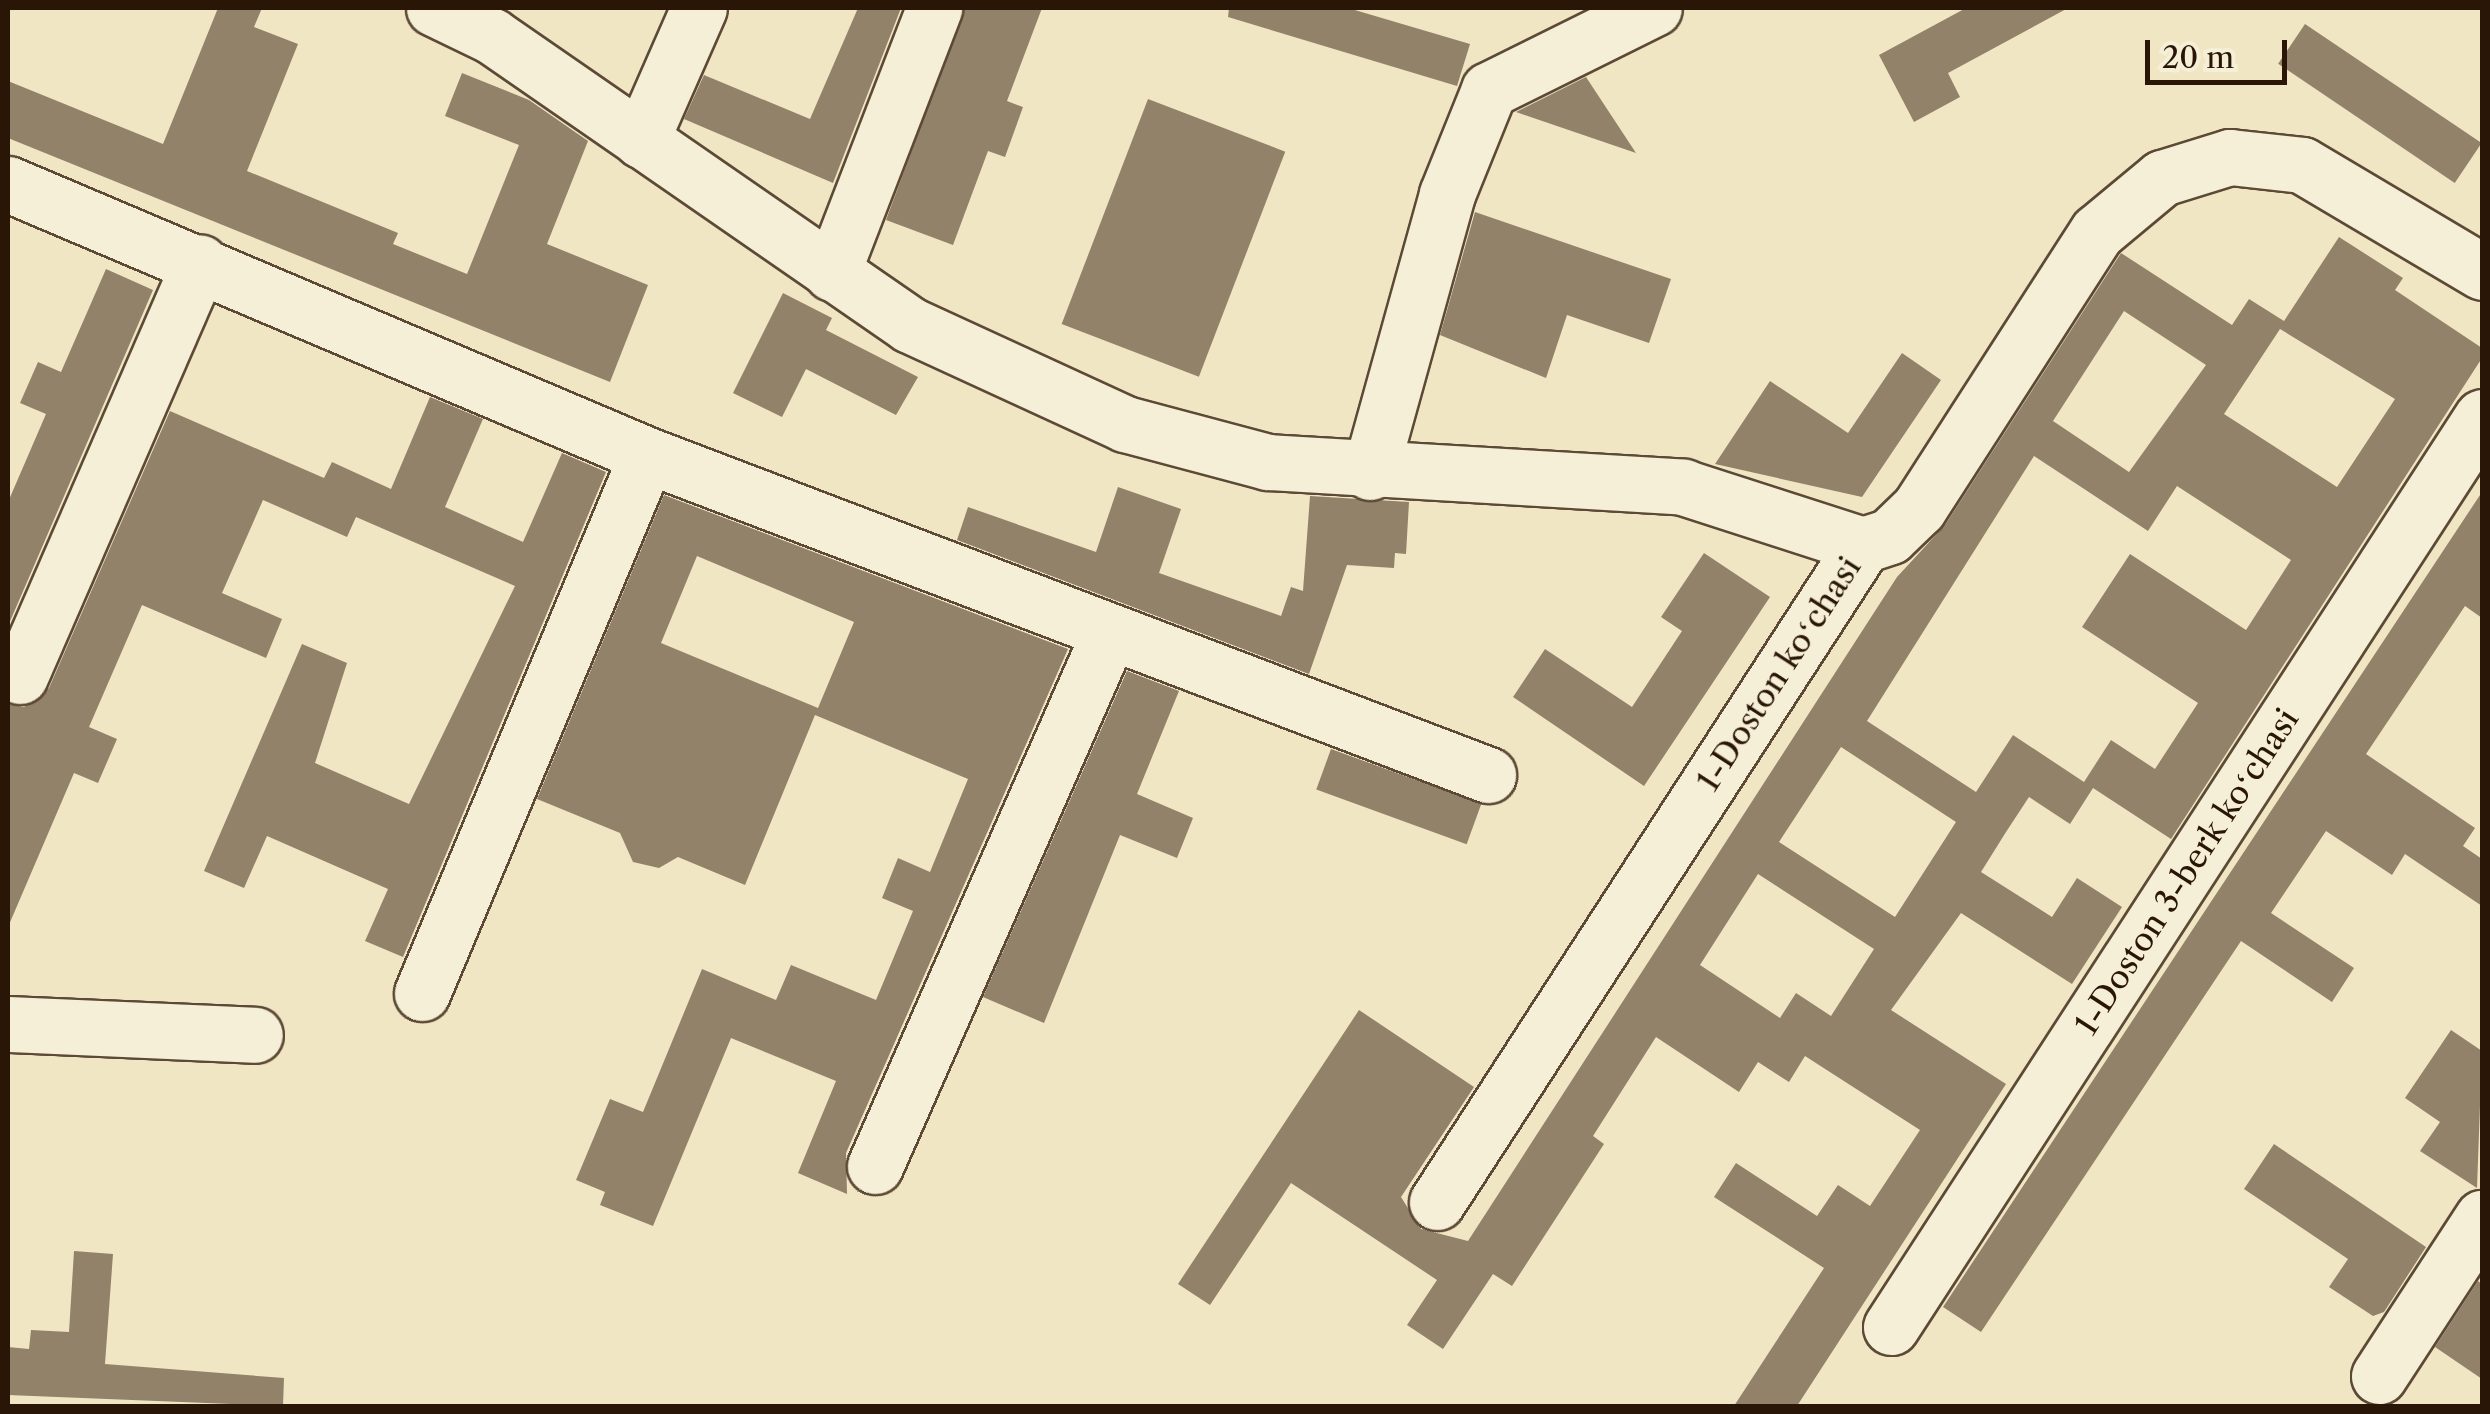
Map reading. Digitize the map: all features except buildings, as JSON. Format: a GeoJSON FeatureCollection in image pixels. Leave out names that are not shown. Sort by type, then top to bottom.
{"type":"FeatureCollection","features":[{"type":"Feature","properties":{"kind":"street"},"geometry":{"type":"LineString","coordinates":[[434,8],[492,36],[832,273],[1016,381],[1125,424],[1268,462],[1370,472],[1683,487],[1863,545]]}},
{"type":"Feature","properties":{"kind":"street"},"geometry":{"type":"LineString","coordinates":[[641,140],[699,8]]}},
{"type":"Feature","properties":{"kind":"street"},"geometry":{"type":"LineString","coordinates":[[832,273],[934,8]]}},
{"type":"Feature","properties":{"kind":"street"},"geometry":{"type":"LineString","coordinates":[[1370,472],[1447,194],[1489,90],[1654,8]]}},
{"type":"Feature","properties":{"kind":"street","name":"1-Doston koʻchasi"},"geometry":{"type":"LineString","coordinates":[[1437,1202],[1863,545],[1890,536],[1919,508],[2097,232],[2162,178],[2230,157],[2302,166],[2482,272]]}},
{"type":"Feature","properties":{"kind":"street"},"geometry":{"type":"LineString","coordinates":[[8,184],[647,455],[1108,636],[1488,775]]}},
{"type":"Feature","properties":{"kind":"street"},"geometry":{"type":"LineString","coordinates":[[20,676],[200,264]]}},
{"type":"Feature","properties":{"kind":"street","name":"1-Doston 3-berk koʻchasi"},"geometry":{"type":"LineString","coordinates":[[1891,1326],[2482,417]]}},
{"type":"Feature","properties":{"kind":"street"},"geometry":{"type":"LineString","coordinates":[[422,993],[647,455]]}},
{"type":"Feature","properties":{"kind":"street"},"geometry":{"type":"LineString","coordinates":[[875,1166],[1108,636]]}},
{"type":"Feature","properties":{"kind":"street"},"geometry":{"type":"LineString","coordinates":[[8,1024],[255,1035]]}},
{"type":"Feature","properties":{"kind":"street"},"geometry":{"type":"LineString","coordinates":[[2379,1376],[2482,1218]]}}]}
